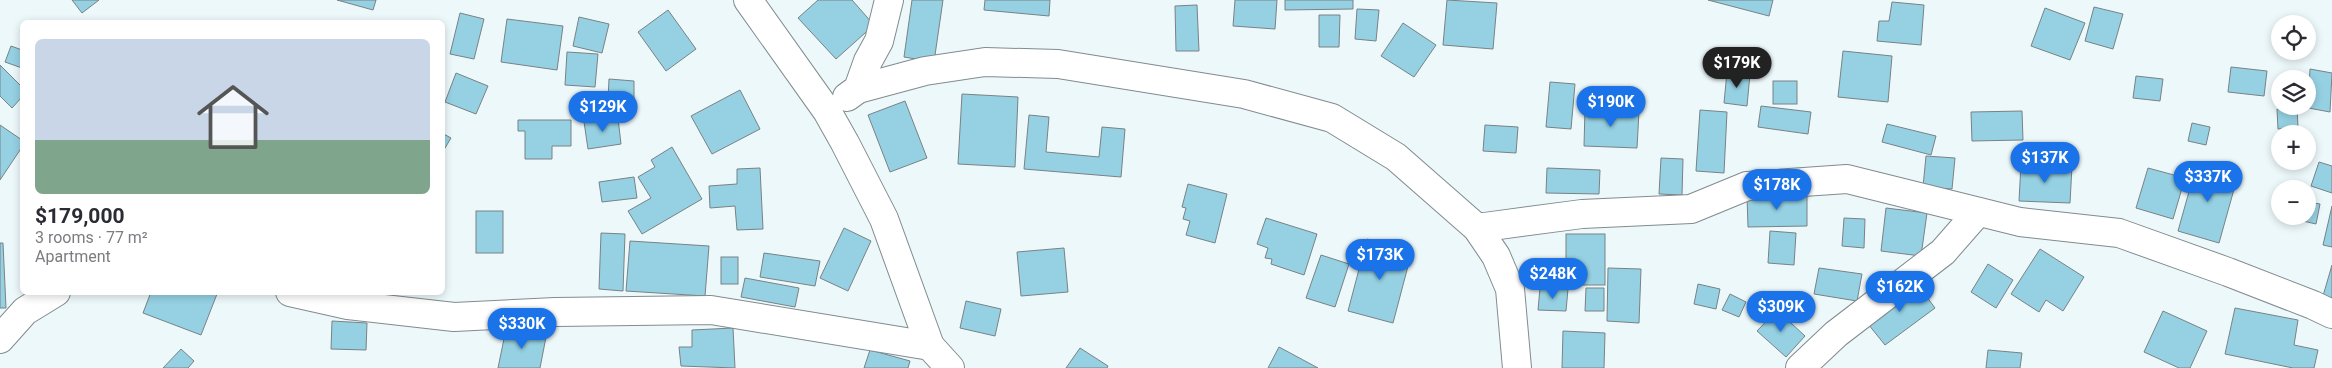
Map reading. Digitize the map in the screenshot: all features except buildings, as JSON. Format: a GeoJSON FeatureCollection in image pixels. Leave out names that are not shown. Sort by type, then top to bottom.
{"type":"FeatureCollection","features":[{"type":"Feature","properties":{"kind":"street"},"geometry":{"type":"LineString","coordinates":[[748,0],[828,111],[884,219],[930,346],[950,368]]}},
{"type":"Feature","properties":{"kind":"street"},"geometry":{"type":"LineString","coordinates":[[858,89],[868,60],[879,41],[889,0]]}},
{"type":"Feature","properties":{"kind":"street"},"geometry":{"type":"LineString","coordinates":[[828,111],[858,89],[925,70],[985,62],[1058,64],[1244,94],[1332,118],[1396,157],[1477,228],[1496,256],[1510,290],[1517,368]]}},
{"type":"Feature","properties":{"kind":"street"},"geometry":{"type":"LineString","coordinates":[[1477,228],[1582,214],[1691,209],[1747,186],[1847,179],[2020,222],[2119,233],[2313,304],[2332,314]]}},
{"type":"Feature","properties":{"kind":"street"},"geometry":{"type":"LineString","coordinates":[[1800,368],[1836,334],[1943,252],[1978,212]]}},
{"type":"Feature","properties":{"kind":"street"},"geometry":{"type":"LineString","coordinates":[[0,339],[25,311],[51,295]]}},
{"type":"Feature","properties":{"kind":"street"},"geometry":{"type":"LineString","coordinates":[[304,295],[348,304],[454,317],[555,312],[711,310],[930,346]]}}]}
